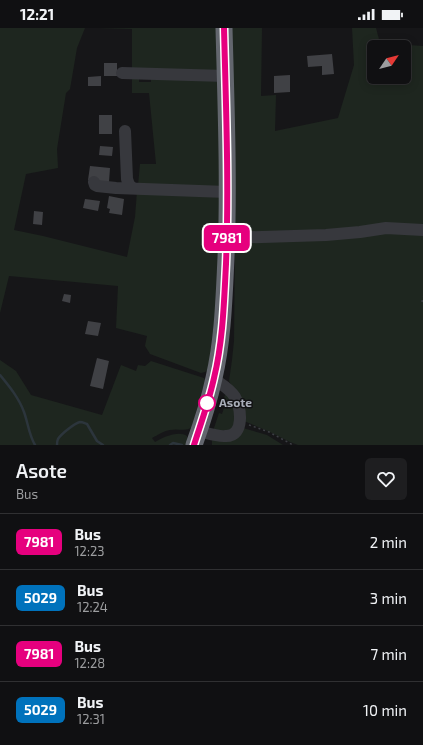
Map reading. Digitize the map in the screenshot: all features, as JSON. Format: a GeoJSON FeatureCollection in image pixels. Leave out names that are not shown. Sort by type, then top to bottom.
{"type":"FeatureCollection","features":[{"type":"Feature","properties":{"kind":"highway"},"geometry":{"type":"LineString","coordinates":[[196,438],[214,379],[222,324],[225,281],[227,192],[224,28]]}},
{"type":"Feature","properties":{"kind":"lane"},"geometry":{"type":"LineString","coordinates":[[122,73],[226,76]]}},
{"type":"Feature","properties":{"kind":"lane"},"geometry":{"type":"LineString","coordinates":[[125,131],[127,179],[129,185],[133,188]]}},
{"type":"Feature","properties":{"kind":"lane"},"geometry":{"type":"LineString","coordinates":[[94,182],[96,186],[227,192]]}},
{"type":"Feature","properties":{"kind":"lane"},"geometry":{"type":"LineString","coordinates":[[227,238],[326,235],[386,228],[423,230]]}},
{"type":"Feature","properties":{"kind":"lane"},"geometry":{"type":"LineString","coordinates":[[196,438],[230,436],[239,426],[239,408],[235,398],[228,390],[214,379]]}},
{"type":"Feature","properties":{"kind":"path"},"geometry":{"type":"LineString","coordinates":[[422,302],[423,297]]}},
{"type":"Feature","properties":{"kind":"path"},"geometry":{"type":"LineString","coordinates":[[240,421],[269,432],[292,445]]}},
{"type":"Feature","properties":{"kind":"shaded area"},"geometry":{"type":"Polygon","coordinates":[[[0,28],[85,28],[77,48],[70,89],[66,93],[57,149],[58,168],[26,174],[14,230],[127,257],[135,217],[137,191],[220,193],[217,299],[208,370],[205,372],[201,373],[150,354],[145,346],[147,336],[116,328],[118,286],[9,276],[0,313],[0,28]]]}},
{"type":"Feature","properties":{"kind":"shaded area"},"geometry":{"type":"Polygon","coordinates":[[[97,28],[218,28],[219,70],[132,70],[132,29],[97,28]]]}},
{"type":"Feature","properties":{"kind":"shaded area"},"geometry":{"type":"Polygon","coordinates":[[[231,28],[262,28],[261,96],[276,95],[275,131],[338,118],[354,65],[352,28],[376,28],[379,40],[367,40],[367,84],[411,84],[411,45],[423,46],[423,229],[368,228],[235,233],[233,229],[231,28]]]}},
{"type":"Feature","properties":{"kind":"shaded area"},"geometry":{"type":"Polygon","coordinates":[[[132,76],[139,76],[139,82],[151,82],[151,77],[218,80],[220,187],[138,186],[140,164],[156,164],[149,93],[132,93],[132,76]]]}},
{"type":"Feature","properties":{"kind":"shaded area"},"geometry":{"type":"Polygon","coordinates":[[[379,233],[423,233],[423,445],[298,445],[244,421],[234,390],[229,381],[234,341],[235,242],[379,233]]]}},
{"type":"Feature","properties":{"kind":"shaded area"},"geometry":{"type":"Polygon","coordinates":[[[0,360],[16,371],[31,395],[102,415],[121,365],[136,371],[138,365],[145,366],[151,361],[204,378],[205,380],[192,427],[163,432],[152,438],[155,442],[171,435],[184,434],[187,436],[188,440],[186,445],[0,445],[0,360]]]}},
{"type":"Feature","properties":{"kind":"shaded area"},"geometry":{"type":"Polygon","coordinates":[[[228,394],[236,415],[232,431],[214,430],[219,413],[222,414],[226,402],[223,401],[225,395],[228,394]]]}},
{"type":"Feature","properties":{"kind":"shaded area"},"geometry":{"type":"Polygon","coordinates":[[[243,428],[267,435],[283,445],[212,445],[212,440],[243,428]]]}},
{"type":"Feature","properties":{"kind":"building"},"geometry":{"type":"Polygon","coordinates":[[[332,54],[334,74],[322,75],[322,66],[308,67],[307,56],[332,54]]]}},
{"type":"Feature","properties":{"kind":"building"},"geometry":{"type":"Polygon","coordinates":[[[104,63],[117,63],[117,76],[104,76],[104,63]]]}},
{"type":"Feature","properties":{"kind":"building"},"geometry":{"type":"Polygon","coordinates":[[[290,75],[290,92],[274,93],[274,76],[290,75]]]}},
{"type":"Feature","properties":{"kind":"building"},"geometry":{"type":"Polygon","coordinates":[[[101,76],[101,86],[88,86],[88,77],[101,76]]]}},
{"type":"Feature","properties":{"kind":"building"},"geometry":{"type":"Polygon","coordinates":[[[99,115],[112,115],[112,134],[99,134],[99,115]]]}},
{"type":"Feature","properties":{"kind":"building"},"geometry":{"type":"Polygon","coordinates":[[[100,146],[113,147],[112,156],[99,155],[100,146]]]}},
{"type":"Feature","properties":{"kind":"building"},"geometry":{"type":"Polygon","coordinates":[[[90,166],[110,168],[109,182],[88,180],[90,166]]]}},
{"type":"Feature","properties":{"kind":"building"},"geometry":{"type":"Polygon","coordinates":[[[109,196],[124,199],[122,215],[109,213],[110,209],[107,208],[109,196]]]}},
{"type":"Feature","properties":{"kind":"building"},"geometry":{"type":"Polygon","coordinates":[[[85,199],[100,201],[98,211],[83,208],[85,199]]]}},
{"type":"Feature","properties":{"kind":"building"},"geometry":{"type":"Polygon","coordinates":[[[34,211],[43,212],[42,225],[33,224],[34,211]]]}},
{"type":"Feature","properties":{"kind":"building"},"geometry":{"type":"Polygon","coordinates":[[[64,294],[71,295],[70,303],[62,301],[64,294]]]}},
{"type":"Feature","properties":{"kind":"building"},"geometry":{"type":"Polygon","coordinates":[[[88,321],[101,323],[98,336],[85,334],[88,321]]]}},
{"type":"Feature","properties":{"kind":"building"},"geometry":{"type":"Polygon","coordinates":[[[97,358],[109,361],[103,389],[90,386],[97,358]]]}},
{"type":"Feature","properties":{"kind":"waterway"},"geometry":{"type":"LineString","coordinates":[[0,375],[14,392],[22,407],[35,445]]}},
{"type":"Feature","properties":{"kind":"waterway"},"geometry":{"type":"LineString","coordinates":[[57,445],[58,439],[62,434],[80,422],[87,424],[97,441],[103,445]]}},
{"type":"Feature","properties":{"kind":"waterway"},"geometry":{"type":"LineString","coordinates":[[170,445],[173,443],[182,445]]}},
{"type":"Feature","properties":{"kind":"bus line","name":"7981"},"geometry":{"type":"LineString","coordinates":[[194,445],[214,379],[222,324],[227,238],[226,76],[224,28]]}},
{"type":"Feature","properties":{"kind":"place","name":"Asote"},"geometry":{"type":"Point","coordinates":[207,403]}}]}
